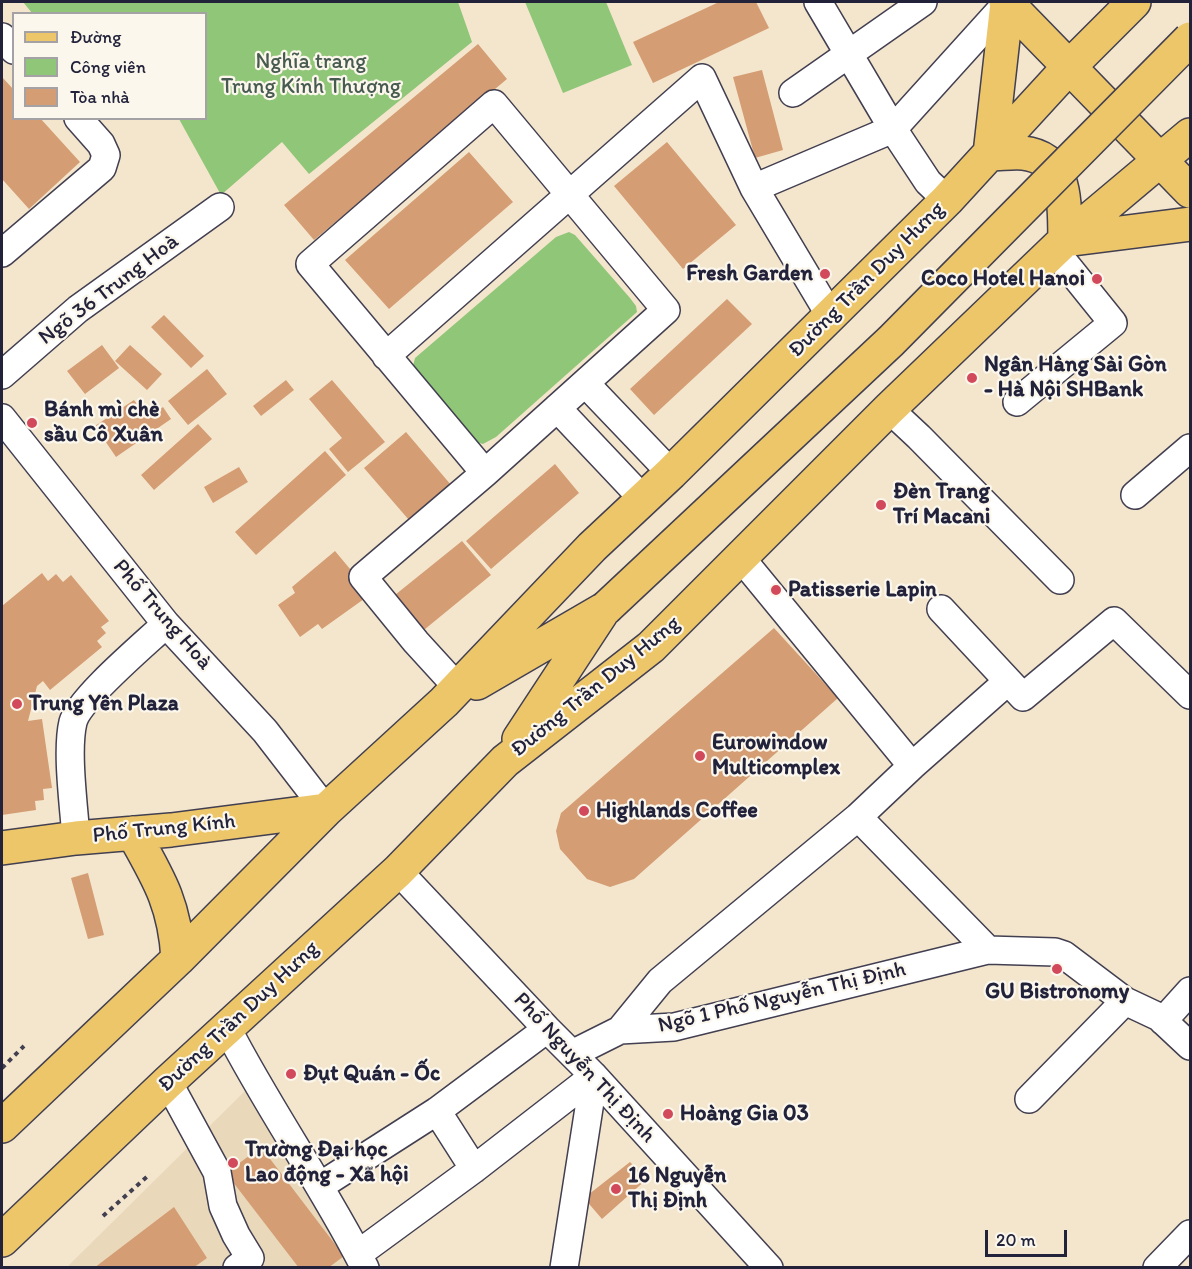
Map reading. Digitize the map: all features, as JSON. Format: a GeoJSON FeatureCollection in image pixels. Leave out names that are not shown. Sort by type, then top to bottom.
{"type":"FeatureCollection","features":[{"type":"Feature","properties":{"kind":"main road"},"geometry":{"type":"LineString","coordinates":[[1007,2],[1191,190]]}},
{"type":"Feature","properties":{"kind":"main road"},"geometry":{"type":"LineString","coordinates":[[1007,2],[990,154],[1024,153],[1051,165],[1059,176],[1064,196],[1060,245],[1191,224]]}},
{"type":"Feature","properties":{"kind":"main road","name":"Đường Trần Duy Hưng"},"geometry":{"type":"LineString","coordinates":[[2,1126],[178,959],[326,810],[451,695],[592,547],[831,317],[947,200],[1069,67],[1134,2]]}},
{"type":"Feature","properties":{"kind":"main road"},"geometry":{"type":"LineString","coordinates":[[505,761],[606,608],[891,341],[1191,39]]}},
{"type":"Feature","properties":{"kind":"main road","name":"Đường Trần Duy Hưng"},"geometry":{"type":"LineString","coordinates":[[2,1240],[168,1082],[398,871],[505,761],[651,647],[889,409],[1060,245],[1191,135]]}},
{"type":"Feature","properties":{"kind":"main road"},"geometry":{"type":"LineString","coordinates":[[451,695],[606,608]]}},
{"type":"Feature","properties":{"kind":"main road","name":"Phố Trung Kính"},"geometry":{"type":"LineString","coordinates":[[2,848],[326,810]]}},
{"type":"Feature","properties":{"kind":"main road"},"geometry":{"type":"LineString","coordinates":[[133,833],[164,889],[175,929],[178,959]]}},
{"type":"Feature","properties":{"kind":"street"},"geometry":{"type":"LineString","coordinates":[[818,2],[893,129],[928,182],[947,200]]}},
{"type":"Feature","properties":{"kind":"street"},"geometry":{"type":"LineString","coordinates":[[793,93],[923,2]]}},
{"type":"Feature","properties":{"kind":"street"},"geometry":{"type":"LineString","coordinates":[[754,188],[893,129],[1007,2]]}},
{"type":"Feature","properties":{"kind":"street"},"geometry":{"type":"LineString","coordinates":[[386,356],[702,78],[754,188],[831,317]]}},
{"type":"Feature","properties":{"kind":"street"},"geometry":{"type":"LineString","coordinates":[[451,695],[416,642],[363,577],[485,473],[666,310],[494,104],[310,264],[485,473]]}},
{"type":"Feature","properties":{"kind":"street"},"geometry":{"type":"LineString","coordinates":[[2,253],[102,168],[106,155],[101,144],[80,120]]}},
{"type":"Feature","properties":{"kind":"street","name":"Ngõ 36 Trung Hoà"},"geometry":{"type":"LineString","coordinates":[[2,375],[78,309],[220,207]]}},
{"type":"Feature","properties":{"kind":"street"},"geometry":{"type":"LineString","coordinates":[[1017,402],[1113,323],[1060,245]]}},
{"type":"Feature","properties":{"kind":"street"},"geometry":{"type":"LineString","coordinates":[[585,383],[671,473]]}},
{"type":"Feature","properties":{"kind":"street"},"geometry":{"type":"LineString","coordinates":[[557,408],[643,499]]}},
{"type":"Feature","properties":{"kind":"street"},"geometry":{"type":"LineString","coordinates":[[889,409],[1060,580]]}},
{"type":"Feature","properties":{"kind":"street","name":"Phố Trung Hoà"},"geometry":{"type":"LineString","coordinates":[[2,417],[166,624],[265,730],[326,810]]}},
{"type":"Feature","properties":{"kind":"street"},"geometry":{"type":"LineString","coordinates":[[1135,495],[1191,448]]}},
{"type":"Feature","properties":{"kind":"street"},"geometry":{"type":"LineString","coordinates":[[741,558],[912,766]]}},
{"type":"Feature","properties":{"kind":"street"},"geometry":{"type":"LineString","coordinates":[[941,609],[1007,682],[1023,696],[1114,621],[1191,695]]}},
{"type":"Feature","properties":{"kind":"street"},"geometry":{"type":"LineString","coordinates":[[76,838],[71,766],[73,720],[96,690],[166,624]]}},
{"type":"Feature","properties":{"kind":"street","name":"Ngõ 1 Phố Nguyễn Thị Định"},"geometry":{"type":"LineString","coordinates":[[620,1030],[660,981],[858,817],[1007,682]]}},
{"type":"Feature","properties":{"kind":"street"},"geometry":{"type":"LineString","coordinates":[[858,817],[988,950]]}},
{"type":"Feature","properties":{"kind":"street","name":"Phố Nguyễn Thị Định"},"geometry":{"type":"LineString","coordinates":[[398,871],[594,1076],[769,1268]]}},
{"type":"Feature","properties":{"kind":"street","name":"Ngõ 1 Phố Nguyễn Thị Định"},"geometry":{"type":"LineString","coordinates":[[620,1030],[674,1027],[988,950],[1055,952],[1064,955],[1125,1001],[1163,1021],[1191,1046]]}},
{"type":"Feature","properties":{"kind":"street"},"geometry":{"type":"LineString","coordinates":[[1163,1021],[1191,991]]}},
{"type":"Feature","properties":{"kind":"street"},"geometry":{"type":"LineString","coordinates":[[1029,1100],[1125,1001]]}},
{"type":"Feature","properties":{"kind":"street"},"geometry":{"type":"LineString","coordinates":[[227,1028],[252,1076],[320,1186],[362,1261],[474,1169],[594,1076]]}},
{"type":"Feature","properties":{"kind":"street"},"geometry":{"type":"LineString","coordinates":[[320,1186],[437,1111],[547,1029]]}},
{"type":"Feature","properties":{"kind":"street"},"geometry":{"type":"LineString","coordinates":[[572,1054],[620,1030]]}},
{"type":"Feature","properties":{"kind":"street"},"geometry":{"type":"LineString","coordinates":[[564,1268],[594,1076]]}},
{"type":"Feature","properties":{"kind":"street"},"geometry":{"type":"LineString","coordinates":[[168,1082],[217,1172],[223,1206],[236,1235],[250,1258],[237,1268]]}},
{"type":"Feature","properties":{"kind":"street"},"geometry":{"type":"LineString","coordinates":[[437,1111],[474,1169]]}},
{"type":"Feature","properties":{"kind":"street"},"geometry":{"type":"LineString","coordinates":[[1157,1268],[1191,1234]]}},
{"type":"Feature","properties":{"kind":"path"},"geometry":{"type":"LineString","coordinates":[[2,1068],[24,1046]]}},
{"type":"Feature","properties":{"kind":"path"},"geometry":{"type":"LineString","coordinates":[[104,1216],[150,1174]]}},
{"type":"Feature","properties":{"kind":"shaded area","name":"Trường Đại học Lao động - Xã hội"},"geometry":{"type":"Polygon","coordinates":[[[248,1088],[356,1268],[66,1268],[248,1088]]]}},
{"type":"Feature","properties":{"kind":"green space","name":"Nghĩa trang Trung Kính Thượng"},"geometry":{"type":"Polygon","coordinates":[[[23,2],[458,2],[472,42],[309,174],[282,142],[221,195],[180,120],[207,120],[207,12],[31,12],[23,2]]]}},
{"type":"Feature","properties":{"kind":"green space"},"geometry":{"type":"Polygon","coordinates":[[[525,2],[606,2],[632,65],[563,93],[525,2]]]}},
{"type":"Feature","properties":{"kind":"green space"},"geometry":{"type":"Polygon","coordinates":[[[569,232],[575,235],[630,298],[637,312],[496,437],[483,444],[476,442],[416,373],[413,366],[415,358],[556,237],[569,232]]]}},
{"type":"Feature","properties":{"kind":"pier"},"geometry":{"type":"Polygon","coordinates":[[[1077,2],[1190,2],[1190,110],[1180,99],[1177,101],[1077,2]]]}},
{"type":"Feature","properties":{"kind":"building"},"geometry":{"type":"Polygon","coordinates":[[[719,2],[756,2],[769,28],[653,83],[633,42],[719,2]]]}},
{"type":"Feature","properties":{"kind":"building"},"geometry":{"type":"Polygon","coordinates":[[[478,44],[507,79],[314,240],[284,205],[478,44]]]}},
{"type":"Feature","properties":{"kind":"building"},"geometry":{"type":"Polygon","coordinates":[[[762,70],[783,150],[755,158],[733,77],[762,70]]]}},
{"type":"Feature","properties":{"kind":"building"},"geometry":{"type":"Polygon","coordinates":[[[2,77],[12,88],[12,120],[42,120],[80,162],[29,209],[2,179],[2,77]]]}},
{"type":"Feature","properties":{"kind":"building"},"geometry":{"type":"Polygon","coordinates":[[[667,142],[736,225],[683,269],[614,186],[667,142]]]}},
{"type":"Feature","properties":{"kind":"building"},"geometry":{"type":"Polygon","coordinates":[[[469,152],[513,202],[389,309],[345,260],[469,152]]]}},
{"type":"Feature","properties":{"kind":"building"},"geometry":{"type":"Polygon","coordinates":[[[727,299],[752,324],[654,415],[630,389],[727,299]]]}},
{"type":"Feature","properties":{"kind":"building"},"geometry":{"type":"Polygon","coordinates":[[[164,315],[204,356],[191,368],[151,327],[164,315]]]}},
{"type":"Feature","properties":{"kind":"building"},"geometry":{"type":"Polygon","coordinates":[[[102,345],[119,368],[85,394],[67,371],[102,345]]]}},
{"type":"Feature","properties":{"kind":"building"},"geometry":{"type":"Polygon","coordinates":[[[130,345],[162,374],[147,390],[115,361],[130,345]]]}},
{"type":"Feature","properties":{"kind":"building"},"geometry":{"type":"Polygon","coordinates":[[[207,369],[227,394],[188,425],[168,401],[207,369]]]}},
{"type":"Feature","properties":{"kind":"building"},"geometry":{"type":"Polygon","coordinates":[[[286,380],[294,390],[261,416],[253,406],[286,380]]]}},
{"type":"Feature","properties":{"kind":"building"},"geometry":{"type":"Polygon","coordinates":[[[332,380],[385,442],[348,472],[329,449],[342,438],[309,399],[332,380]]]}},
{"type":"Feature","properties":{"kind":"building"},"geometry":{"type":"Polygon","coordinates":[[[134,400],[147,418],[163,407],[171,419],[116,457],[95,426],[134,400]]]}},
{"type":"Feature","properties":{"kind":"building"},"geometry":{"type":"Polygon","coordinates":[[[198,424],[212,439],[154,490],[141,475],[198,424]]]}},
{"type":"Feature","properties":{"kind":"building"},"geometry":{"type":"Polygon","coordinates":[[[406,432],[457,492],[415,527],[364,468],[406,432]]]}},
{"type":"Feature","properties":{"kind":"building"},"geometry":{"type":"Polygon","coordinates":[[[325,451],[346,475],[256,555],[235,532],[325,451]]]}},
{"type":"Feature","properties":{"kind":"building"},"geometry":{"type":"Polygon","coordinates":[[[555,464],[579,493],[491,569],[466,541],[555,464]]]}},
{"type":"Feature","properties":{"kind":"building"},"geometry":{"type":"Polygon","coordinates":[[[239,467],[248,482],[213,503],[204,487],[239,467]]]}},
{"type":"Feature","properties":{"kind":"building"},"geometry":{"type":"Polygon","coordinates":[[[462,541],[491,575],[419,634],[390,599],[462,541]]]}},
{"type":"Feature","properties":{"kind":"building"},"geometry":{"type":"Polygon","coordinates":[[[335,551],[371,594],[322,629],[318,624],[300,637],[278,605],[295,593],[292,587],[335,551]]]}},
{"type":"Feature","properties":{"kind":"building","name":"Trung Yên Plaza"},"geometry":{"type":"Polygon","coordinates":[[[42,573],[48,581],[56,574],[63,582],[71,575],[109,621],[101,627],[106,633],[97,641],[102,647],[50,690],[43,681],[37,686],[28,721],[42,719],[52,788],[43,789],[44,800],[35,801],[36,810],[2,815],[2,606],[42,573]]]}},
{"type":"Feature","properties":{"kind":"building","name":"Eurowindow Multicomplex"},"geometry":{"type":"Polygon","coordinates":[[[774,628],[838,698],[634,879],[610,887],[587,879],[560,849],[556,831],[561,813],[774,628]]]}},
{"type":"Feature","properties":{"kind":"building"},"geometry":{"type":"Polygon","coordinates":[[[88,873],[104,935],[88,939],[71,878],[88,873]]]}},
{"type":"Feature","properties":{"kind":"building"},"geometry":{"type":"Polygon","coordinates":[[[261,1147],[344,1256],[328,1268],[299,1268],[226,1173],[261,1147]]]}},
{"type":"Feature","properties":{"kind":"building","name":"16 Nguyễn Thị Định"},"geometry":{"type":"Polygon","coordinates":[[[630,1162],[647,1179],[602,1219],[584,1198],[630,1162]]]}},
{"type":"Feature","properties":{"kind":"building"},"geometry":{"type":"Polygon","coordinates":[[[174,1207],[207,1258],[193,1268],[94,1268],[174,1207]]]}},
{"type":"Feature","properties":{"kind":"place","name":"Fresh Garden"},"geometry":{"type":"Point","coordinates":[825,274]}},
{"type":"Feature","properties":{"kind":"place","name":"Coco Hotel Hanoi"},"geometry":{"type":"Point","coordinates":[1097,279]}},
{"type":"Feature","properties":{"kind":"place","name":"Ngân Hàng Sài Gòn - Hà Nội SHBank"},"geometry":{"type":"Point","coordinates":[972,378]}},
{"type":"Feature","properties":{"kind":"place","name":"Bánh mì chè sầu Cô Xuân"},"geometry":{"type":"Point","coordinates":[32,423]}},
{"type":"Feature","properties":{"kind":"place","name":"Đèn Trang Trí Macani"},"geometry":{"type":"Point","coordinates":[881,505]}},
{"type":"Feature","properties":{"kind":"place","name":"Patisserie Lapin"},"geometry":{"type":"Point","coordinates":[776,590]}},
{"type":"Feature","properties":{"kind":"place","name":"Trung Yên Plaza"},"geometry":{"type":"Point","coordinates":[17,704]}},
{"type":"Feature","properties":{"kind":"place","name":"Eurowindow Multicomplex"},"geometry":{"type":"Point","coordinates":[700,756]}},
{"type":"Feature","properties":{"kind":"place","name":"Highlands Coffee"},"geometry":{"type":"Point","coordinates":[584,811]}},
{"type":"Feature","properties":{"kind":"place","name":"GU Bistronomy"},"geometry":{"type":"Point","coordinates":[1057,969]}},
{"type":"Feature","properties":{"kind":"place","name":"Đụt Quán - Ốc"},"geometry":{"type":"Point","coordinates":[291,1074]}},
{"type":"Feature","properties":{"kind":"place","name":"Hoàng Gia 03"},"geometry":{"type":"Point","coordinates":[668,1114]}},
{"type":"Feature","properties":{"kind":"place","name":"Trường Đại học Lao động - Xã hội"},"geometry":{"type":"Point","coordinates":[233,1163]}},
{"type":"Feature","properties":{"kind":"place","name":"16 Nguyễn Thị Định"},"geometry":{"type":"Point","coordinates":[616,1189]}}]}
